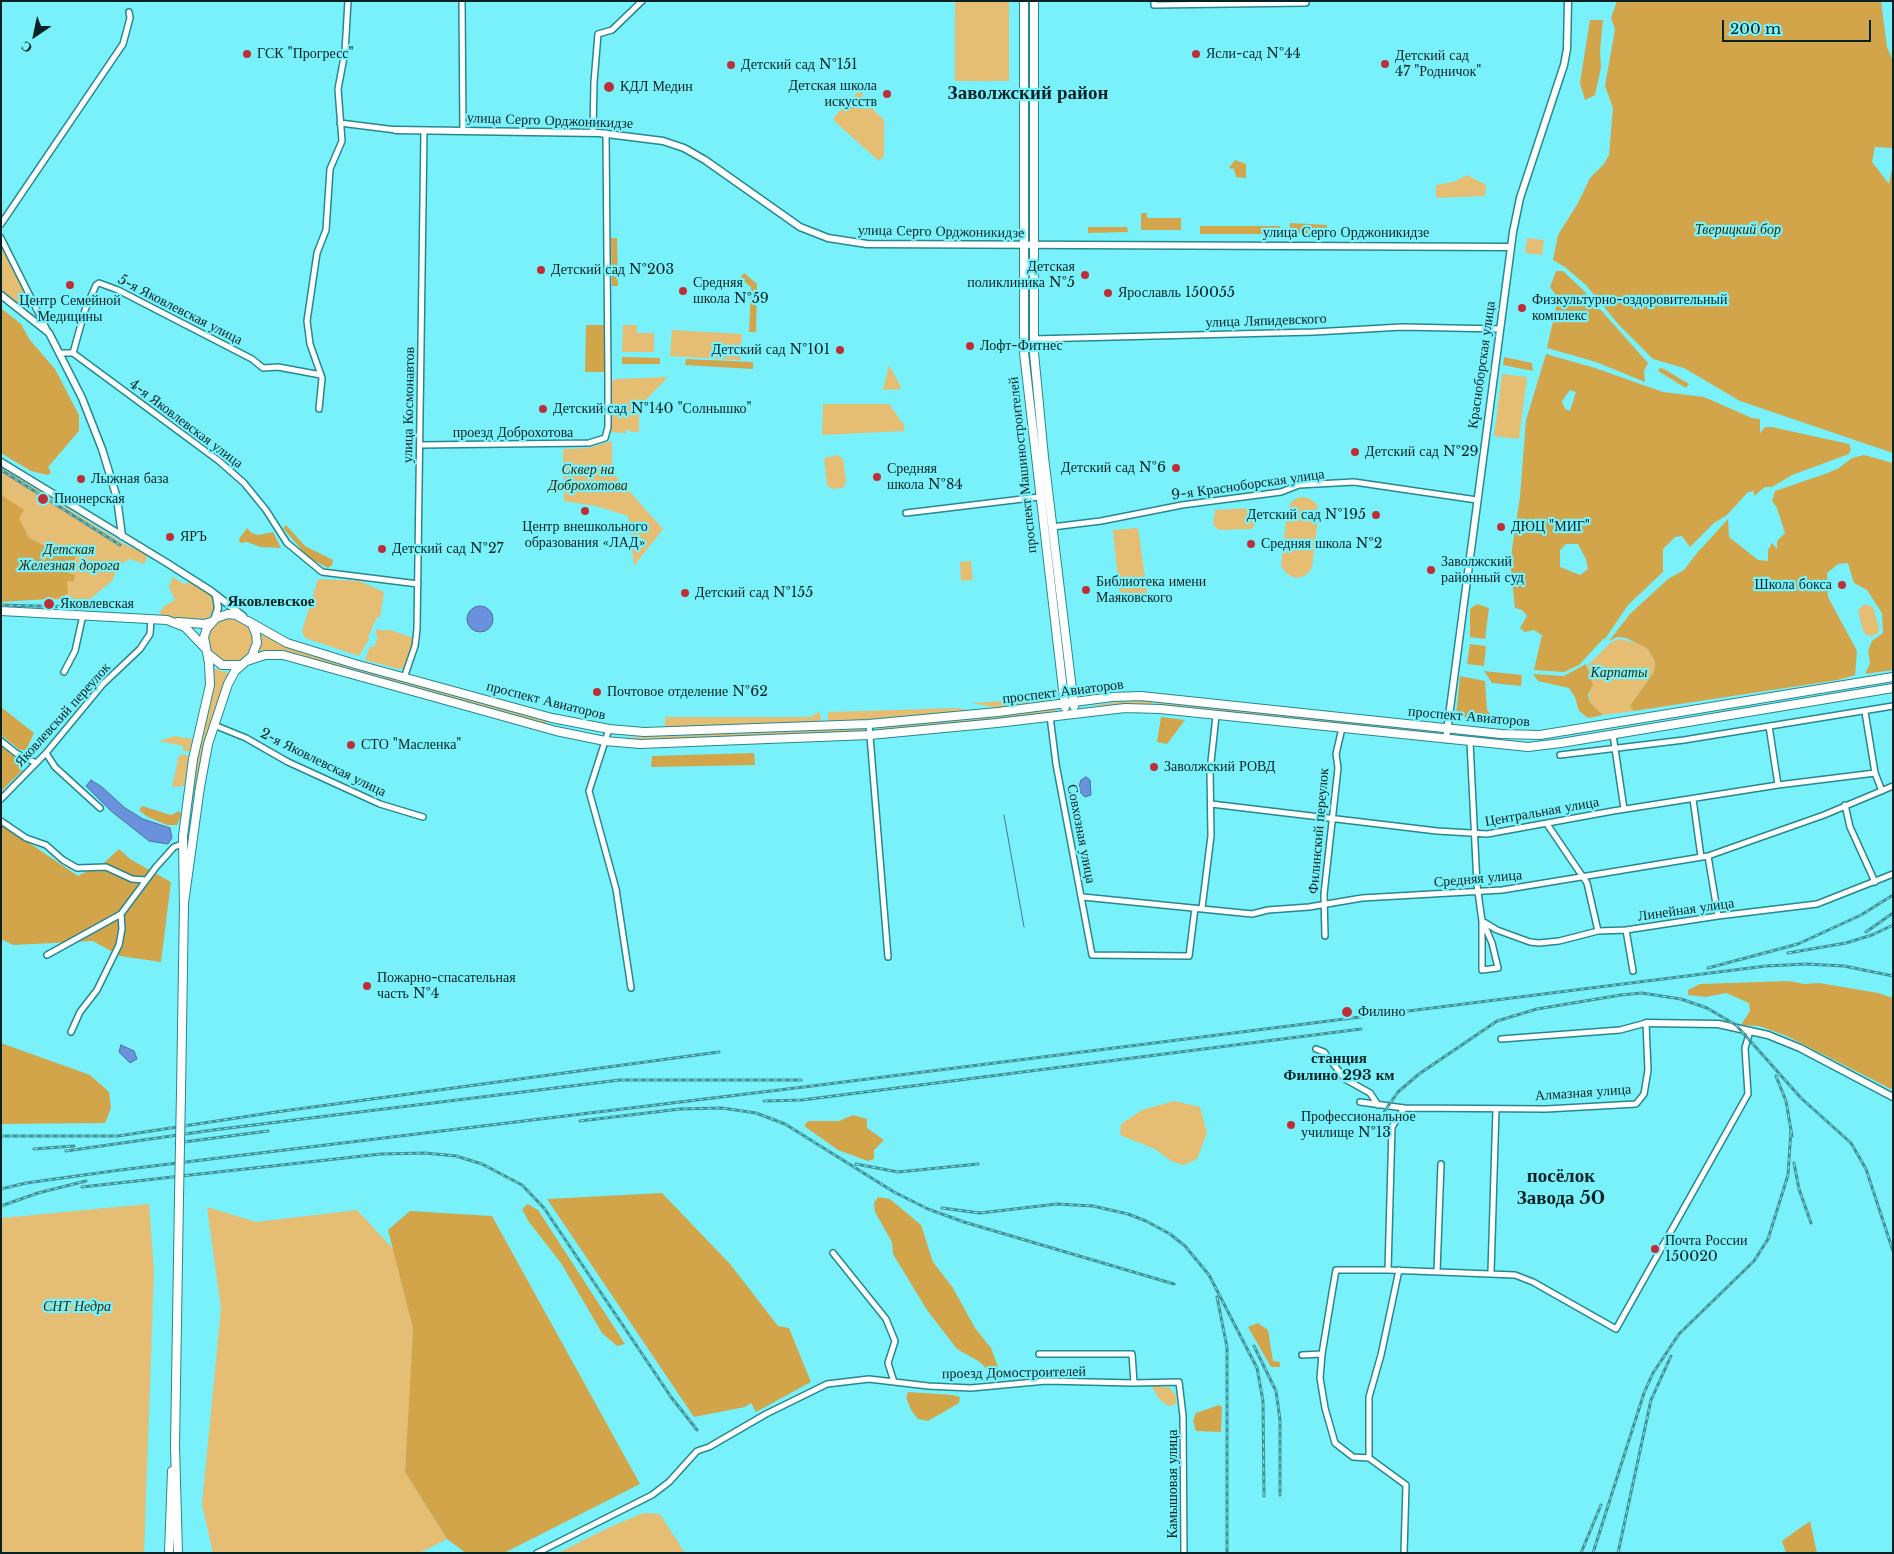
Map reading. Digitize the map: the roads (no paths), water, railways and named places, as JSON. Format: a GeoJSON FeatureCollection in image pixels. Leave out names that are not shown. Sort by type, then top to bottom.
{"type":"FeatureCollection","features":[{"type":"Feature","properties":{"kind":"main road","name":"проспект Машиностроителей"},"geometry":{"type":"LineString","coordinates":[[1024,1],[1024,353],[1039,497],[1066,714]]}},
{"type":"Feature","properties":{"kind":"main road","name":"проспект Машиностроителей"},"geometry":{"type":"LineString","coordinates":[[1034,1],[1033,339],[1052,527],[1075,713]]}},
{"type":"Feature","properties":{"kind":"main road"},"geometry":{"type":"LineString","coordinates":[[1,611],[151,619],[204,624],[228,614],[247,620],[254,629],[257,643],[254,652],[229,680],[214,725],[200,787],[184,913]]}},
{"type":"Feature","properties":{"kind":"main road"},"geometry":{"type":"LineString","coordinates":[[166,620],[177,623],[189,630],[213,660],[222,665],[232,667],[245,662]]}},
{"type":"Feature","properties":{"kind":"main road","name":"проспект Авиаторов"},"geometry":{"type":"LineString","coordinates":[[247,620],[287,643],[404,678],[552,718],[609,729],[680,732],[869,724],[1140,696],[1501,734],[1558,733],[1893,677]]}},
{"type":"Feature","properties":{"kind":"main road"},"geometry":{"type":"LineString","coordinates":[[178,1553],[175,1446],[184,913],[182,844],[190,780],[210,685],[204,637],[213,621]]}},
{"type":"Feature","properties":{"kind":"main road","name":"проспект Авиаторов"},"geometry":{"type":"LineString","coordinates":[[245,662],[265,655],[283,655],[537,727],[606,742],[659,744],[870,735],[1111,708],[1140,708],[1528,747],[1612,735],[1893,688]]}},
{"type":"Feature","properties":{"kind":"main road"},"geometry":{"type":"LineString","coordinates":[[170,1553],[171,1485],[175,1446]]}},
{"type":"Feature","properties":{"kind":"street"},"geometry":{"type":"LineString","coordinates":[[319,410],[321,376],[310,344],[307,322],[317,253],[326,230],[330,169],[342,141],[338,89],[345,52],[348,1]]}},
{"type":"Feature","properties":{"kind":"street"},"geometry":{"type":"LineString","coordinates":[[462,1],[463,131]]}},
{"type":"Feature","properties":{"kind":"street"},"geometry":{"type":"LineString","coordinates":[[593,132],[594,82],[598,34],[612,30],[642,1]]}},
{"type":"Feature","properties":{"kind":"street"},"geometry":{"type":"LineString","coordinates":[[1154,1],[1154,5],[1306,3]]}},
{"type":"Feature","properties":{"kind":"street","name":"Красноборская улица"},"geometry":{"type":"LineString","coordinates":[[1446,739],[1511,247],[1520,198],[1564,65],[1567,50],[1568,1]]}},
{"type":"Feature","properties":{"kind":"street"},"geometry":{"type":"LineString","coordinates":[[1,224],[123,44],[130,12]]}},
{"type":"Feature","properties":{"kind":"street","name":"улица Серго Орджоникидзе"},"geometry":{"type":"LineString","coordinates":[[340,123],[396,130],[593,132],[651,138],[684,148],[720,170],[789,221],[828,238],[888,246],[1511,247]]}},
{"type":"Feature","properties":{"kind":"street","name":"улица Космонавтов"},"geometry":{"type":"LineString","coordinates":[[404,678],[416,640],[424,131]]}},
{"type":"Feature","properties":{"kind":"street","name":"проезд Доброхотова"},"geometry":{"type":"LineString","coordinates":[[420,445],[588,443],[605,438],[608,426],[606,133]]}},
{"type":"Feature","properties":{"kind":"street"},"geometry":{"type":"LineString","coordinates":[[1,238],[86,407],[118,498],[122,536]]}},
{"type":"Feature","properties":{"kind":"street","name":"5-я Яковлевская улица"},"geometry":{"type":"LineString","coordinates":[[72,353],[85,310],[96,285],[99,283],[118,290],[252,359],[263,368],[278,367],[321,376]]}},
{"type":"Feature","properties":{"kind":"street"},"geometry":{"type":"LineString","coordinates":[[1,295],[49,333]]}},
{"type":"Feature","properties":{"kind":"street","name":"улица Ляпидевского"},"geometry":{"type":"LineString","coordinates":[[1033,339],[1314,332],[1402,327],[1500,328]]}},
{"type":"Feature","properties":{"kind":"street"},"geometry":{"type":"LineString","coordinates":[[59,353],[72,353]]}},
{"type":"Feature","properties":{"kind":"street","name":"4-я Яковлевская улица"},"geometry":{"type":"LineString","coordinates":[[72,353],[219,461],[250,490],[266,510],[286,543],[322,572],[418,584]]}},
{"type":"Feature","properties":{"kind":"street"},"geometry":{"type":"LineString","coordinates":[[1,462],[212,591],[247,620]]}},
{"type":"Feature","properties":{"kind":"street","name":"9-я Красноборская улица"},"geometry":{"type":"LineString","coordinates":[[1052,527],[1101,521],[1182,505],[1281,492],[1299,485],[1354,482],[1477,500]]}},
{"type":"Feature","properties":{"kind":"street"},"geometry":{"type":"LineString","coordinates":[[906,513],[1039,497]]}},
{"type":"Feature","properties":{"kind":"street"},"geometry":{"type":"LineString","coordinates":[[212,591],[217,597],[219,604],[213,621]]}},
{"type":"Feature","properties":{"kind":"street"},"geometry":{"type":"LineString","coordinates":[[64,672],[75,651],[84,615]]}},
{"type":"Feature","properties":{"kind":"street","name":"Яковлевский переулок"},"geometry":{"type":"LineString","coordinates":[[1,799],[46,753],[102,684],[140,649],[150,634],[151,619]]}},
{"type":"Feature","properties":{"kind":"street"},"geometry":{"type":"LineString","coordinates":[[1560,755],[1615,749],[1865,712],[1893,706]]}},
{"type":"Feature","properties":{"kind":"street"},"geometry":{"type":"LineString","coordinates":[[1865,712],[1875,773],[1882,791]]}},
{"type":"Feature","properties":{"kind":"street","name":"Совхозная улица"},"geometry":{"type":"LineString","coordinates":[[1050,716],[1056,764],[1083,896],[1092,955],[1189,956],[1195,908]]}},
{"type":"Feature","properties":{"kind":"street"},"geometry":{"type":"LineString","coordinates":[[1202,908],[1211,836],[1210,771],[1216,716]]}},
{"type":"Feature","properties":{"kind":"street"},"geometry":{"type":"LineString","coordinates":[[869,724],[888,956]]}},
{"type":"Feature","properties":{"kind":"street","name":"2-я Яковлевская улица"},"geometry":{"type":"LineString","coordinates":[[214,725],[246,738],[288,762],[380,804],[423,817]]}},
{"type":"Feature","properties":{"kind":"street"},"geometry":{"type":"LineString","coordinates":[[1769,726],[1778,785]]}},
{"type":"Feature","properties":{"kind":"street","name":"Филинский переулок"},"geometry":{"type":"LineString","coordinates":[[1325,936],[1324,904],[1338,768],[1336,754],[1342,728]]}},
{"type":"Feature","properties":{"kind":"street"},"geometry":{"type":"LineString","coordinates":[[609,729],[588,791],[616,889],[632,988]]}},
{"type":"Feature","properties":{"kind":"street"},"geometry":{"type":"LineString","coordinates":[[1500,745],[1501,734]]}},
{"type":"Feature","properties":{"kind":"street"},"geometry":{"type":"LineString","coordinates":[[1612,735],[1624,809]]}},
{"type":"Feature","properties":{"kind":"street"},"geometry":{"type":"LineString","coordinates":[[1,741],[16,753],[36,763]]}},
{"type":"Feature","properties":{"kind":"street"},"geometry":{"type":"LineString","coordinates":[[1470,742],[1474,834],[1482,922],[1480,955],[1482,970],[1498,968],[1492,943],[1482,922]]}},
{"type":"Feature","properties":{"kind":"street"},"geometry":{"type":"LineString","coordinates":[[46,753],[55,767],[100,808]]}},
{"type":"Feature","properties":{"kind":"street","name":"Центральная улица"},"geometry":{"type":"LineString","coordinates":[[1211,804],[1474,834],[1509,831],[1624,809],[1778,785],[1875,773]]}},
{"type":"Feature","properties":{"kind":"street","name":"Средняя улица"},"geometry":{"type":"LineString","coordinates":[[1083,896],[1153,905],[1252,914],[1362,898],[1425,896],[1450,891],[1478,892],[1502,890],[1708,856],[1845,806],[1893,786]]}},
{"type":"Feature","properties":{"kind":"street"},"geometry":{"type":"LineString","coordinates":[[1693,799],[1701,857]]}},
{"type":"Feature","properties":{"kind":"street"},"geometry":{"type":"LineString","coordinates":[[1845,806],[1850,827],[1875,882]]}},
{"type":"Feature","properties":{"kind":"street"},"geometry":{"type":"LineString","coordinates":[[1,821],[26,838],[46,845],[63,860],[77,868],[106,867],[132,878],[145,880]]}},
{"type":"Feature","properties":{"kind":"street"},"geometry":{"type":"LineString","coordinates":[[1546,824],[1583,877],[1591,896],[1598,931]]}},
{"type":"Feature","properties":{"kind":"street"},"geometry":{"type":"LineString","coordinates":[[47,955],[120,914],[145,880],[174,847],[182,844]]}},
{"type":"Feature","properties":{"kind":"street"},"geometry":{"type":"LineString","coordinates":[[1708,856],[1718,916]]}},
{"type":"Feature","properties":{"kind":"street","name":"Линейная улица"},"geometry":{"type":"LineString","coordinates":[[1482,922],[1497,930],[1538,943],[1559,941],[1598,931],[1626,930],[1817,904],[1893,874]]}},
{"type":"Feature","properties":{"kind":"street"},"geometry":{"type":"LineString","coordinates":[[71,1032],[80,1012],[97,990],[119,945],[122,930],[120,914]]}},
{"type":"Feature","properties":{"kind":"street"},"geometry":{"type":"LineString","coordinates":[[1626,930],[1633,971]]}},
{"type":"Feature","properties":{"kind":"street"},"geometry":{"type":"LineString","coordinates":[[1501,1039],[1620,1030],[1646,1023],[1708,1023],[1750,1031],[1800,1048],[1893,1097]]}},
{"type":"Feature","properties":{"kind":"street","name":"Алмазная улица"},"geometry":{"type":"LineString","coordinates":[[1360,1102],[1404,1108],[1496,1109],[1546,1109],[1636,1104],[1644,1094],[1648,1077],[1646,1023]]}},
{"type":"Feature","properties":{"kind":"street"},"geometry":{"type":"LineString","coordinates":[[1404,1553],[1406,1485],[1369,1458],[1353,1457],[1335,1442],[1325,1408],[1320,1378],[1322,1354],[1336,1270],[1491,1272],[1515,1275],[1527,1279],[1616,1330],[1748,1094],[1745,1048],[1750,1031]]}},
{"type":"Feature","properties":{"kind":"street"},"geometry":{"type":"LineString","coordinates":[[1316,1049],[1324,1052],[1345,1078],[1370,1093],[1378,1105]]}},
{"type":"Feature","properties":{"kind":"street"},"geometry":{"type":"LineString","coordinates":[[1388,1270],[1392,1127],[1404,1108]]}},
{"type":"Feature","properties":{"kind":"street"},"geometry":{"type":"LineString","coordinates":[[1491,1272],[1496,1109]]}},
{"type":"Feature","properties":{"kind":"street"},"geometry":{"type":"LineString","coordinates":[[1437,1272],[1441,1164]]}},
{"type":"Feature","properties":{"kind":"street"},"geometry":{"type":"LineString","coordinates":[[833,1253],[886,1319],[895,1341],[888,1363],[894,1382]]}},
{"type":"Feature","properties":{"kind":"street"},"geometry":{"type":"LineString","coordinates":[[1369,1458],[1369,1397],[1381,1355],[1399,1270]]}},
{"type":"Feature","properties":{"kind":"street"},"geometry":{"type":"LineString","coordinates":[[1039,1354],[1132,1354],[1134,1384]]}},
{"type":"Feature","properties":{"kind":"street"},"geometry":{"type":"LineString","coordinates":[[1302,1355],[1322,1354]]}},
{"type":"Feature","properties":{"kind":"street","name":"проезд Домостроителей"},"geometry":{"type":"LineString","coordinates":[[537,1553],[652,1495],[669,1482],[697,1451],[709,1447],[766,1414],[827,1384],[869,1379],[971,1388],[1046,1381],[1134,1384],[1179,1382]]}},
{"type":"Feature","properties":{"kind":"street","name":"Камышовая улица"},"geometry":{"type":"LineString","coordinates":[[1179,1382],[1183,1416],[1184,1553]]}},
{"type":"Feature","properties":{"kind":"water"},"geometry":{"type":"Polygon","coordinates":[[[480,606],[489,610],[493,619],[489,628],[480,632],[471,628],[467,619],[471,610],[480,606]]]}},
{"type":"Feature","properties":{"kind":"water"},"geometry":{"type":"Polygon","coordinates":[[[1086,777],[1090,780],[1091,795],[1085,797],[1080,792],[1079,786],[1081,780],[1086,777]]]}},
{"type":"Feature","properties":{"kind":"water"},"geometry":{"type":"Polygon","coordinates":[[[91,780],[102,787],[125,808],[143,819],[170,828],[172,838],[168,844],[149,841],[111,811],[86,786],[91,780]]]}},
{"type":"Feature","properties":{"kind":"water"},"geometry":{"type":"Polygon","coordinates":[[[121,1045],[134,1051],[137,1059],[130,1063],[119,1052],[121,1045]]]}},
{"type":"Feature","properties":{"kind":"waterway"},"geometry":{"type":"LineString","coordinates":[[1004,815],[1024,927]]}},
{"type":"Feature","properties":{"kind":"railway"},"geometry":{"type":"LineString","coordinates":[[1,470],[120,545]]}},
{"type":"Feature","properties":{"kind":"railway"},"geometry":{"type":"LineString","coordinates":[[1,605],[111,608]]}},
{"type":"Feature","properties":{"kind":"railway"},"geometry":{"type":"LineString","coordinates":[[1708,968],[1798,944],[1861,915],[1893,895]]}},
{"type":"Feature","properties":{"kind":"railway"},"geometry":{"type":"LineString","coordinates":[[1866,932],[1893,913]]}},
{"type":"Feature","properties":{"kind":"railway"},"geometry":{"type":"LineString","coordinates":[[1788,953],[1846,943],[1872,935],[1893,925]]}},
{"type":"Feature","properties":{"kind":"railway"},"geometry":{"type":"LineString","coordinates":[[1,1189],[26,1183],[120,1170],[812,1086],[1766,966],[1806,964],[1844,966],[1893,976]]}},
{"type":"Feature","properties":{"kind":"railway"},"geometry":{"type":"LineString","coordinates":[[1381,1116],[1398,1092],[1419,1074],[1497,1021],[1537,1009],[1621,995],[1642,993],[1681,999],[1707,1008],[1736,1025],[1801,1098],[1851,1143],[1866,1169],[1893,1251]]}},
{"type":"Feature","properties":{"kind":"railway"},"geometry":{"type":"LineString","coordinates":[[764,1101],[802,1100],[1361,1029]]}},
{"type":"Feature","properties":{"kind":"railway"},"geometry":{"type":"LineString","coordinates":[[1,1136],[118,1136],[276,1112],[719,1052]]}},
{"type":"Feature","properties":{"kind":"railway"},"geometry":{"type":"LineString","coordinates":[[1776,1076],[1786,1101],[1792,1136]]}},
{"type":"Feature","properties":{"kind":"railway"},"geometry":{"type":"LineString","coordinates":[[66,1151],[213,1130],[620,1080],[801,1080]]}},
{"type":"Feature","properties":{"kind":"railway"},"geometry":{"type":"LineString","coordinates":[[580,1121],[680,1109],[722,1108],[756,1113],[785,1124],[894,1192],[928,1209],[964,1222],[1174,1284]]}},
{"type":"Feature","properties":{"kind":"railway"},"geometry":{"type":"LineString","coordinates":[[1593,1553],[1644,1393],[1653,1373],[1679,1334],[1754,1261],[1768,1239],[1788,1175],[1791,1129]]}},
{"type":"Feature","properties":{"kind":"railway"},"geometry":{"type":"LineString","coordinates":[[176,1143],[268,1131]]}},
{"type":"Feature","properties":{"kind":"railway"},"geometry":{"type":"LineString","coordinates":[[34,1149],[74,1146]]}},
{"type":"Feature","properties":{"kind":"railway"},"geometry":{"type":"LineString","coordinates":[[82,1187],[381,1154],[425,1153],[456,1156],[482,1164],[522,1185],[544,1208],[671,1397],[697,1430]]}},
{"type":"Feature","properties":{"kind":"railway"},"geometry":{"type":"LineString","coordinates":[[1794,1163],[1799,1189],[1811,1223]]}},
{"type":"Feature","properties":{"kind":"railway"},"geometry":{"type":"LineString","coordinates":[[856,1164],[898,1172],[978,1164]]}},
{"type":"Feature","properties":{"kind":"railway"},"geometry":{"type":"LineString","coordinates":[[1,1206],[38,1193],[86,1181]]}},
{"type":"Feature","properties":{"kind":"railway"},"geometry":{"type":"LineString","coordinates":[[942,1208],[980,1213],[1057,1204],[1093,1206],[1128,1214],[1146,1221],[1170,1234],[1185,1246],[1209,1275],[1257,1368],[1263,1401],[1264,1496]]}},
{"type":"Feature","properties":{"kind":"railway"},"geometry":{"type":"LineString","coordinates":[[1217,1297],[1227,1347],[1227,1553]]}},
{"type":"Feature","properties":{"kind":"railway"},"geometry":{"type":"LineString","coordinates":[[1254,1346],[1276,1391],[1280,1420],[1280,1495]]}},
{"type":"Feature","properties":{"kind":"railway"},"geometry":{"type":"LineString","coordinates":[[1618,1553],[1651,1400],[1671,1356]]}},
{"type":"Feature","properties":{"kind":"railway"},"geometry":{"type":"LineString","coordinates":[[1581,1553],[1601,1505]]}},
{"type":"Feature","properties":{"kind":"place","name":"ГСК \"Прогресс\""},"geometry":{"type":"Point","coordinates":[247,54]}},
{"type":"Feature","properties":{"kind":"place","name":"Ясли-сад №44"},"geometry":{"type":"Point","coordinates":[1196,54]}},
{"type":"Feature","properties":{"kind":"place","name":"Детский сад 47 \"Родничок\""},"geometry":{"type":"Point","coordinates":[1385,64]}},
{"type":"Feature","properties":{"kind":"place","name":"Детский сад №151"},"geometry":{"type":"Point","coordinates":[731,65]}},
{"type":"Feature","properties":{"kind":"place","name":"КДЛ Медин"},"geometry":{"type":"Point","coordinates":[609,87]}},
{"type":"Feature","properties":{"kind":"place","name":"Детская школа искусств"},"geometry":{"type":"Point","coordinates":[887,94]}},
{"type":"Feature","properties":{"kind":"place","name":"Детский сад №203"},"geometry":{"type":"Point","coordinates":[541,270]}},
{"type":"Feature","properties":{"kind":"place","name":"Детская поликлиника №5"},"geometry":{"type":"Point","coordinates":[1085,275]}},
{"type":"Feature","properties":{"kind":"place","name":"Центр Семейной Медицины"},"geometry":{"type":"Point","coordinates":[70,285]}},
{"type":"Feature","properties":{"kind":"place","name":"Средняя школа №59"},"geometry":{"type":"Point","coordinates":[683,291]}},
{"type":"Feature","properties":{"kind":"place","name":"Ярославль 150055"},"geometry":{"type":"Point","coordinates":[1108,293]}},
{"type":"Feature","properties":{"kind":"place","name":"Физкультурно-оздоровительный комплекс"},"geometry":{"type":"Point","coordinates":[1522,308]}},
{"type":"Feature","properties":{"kind":"place","name":"Лофт-Фитнес"},"geometry":{"type":"Point","coordinates":[970,346]}},
{"type":"Feature","properties":{"kind":"place","name":"Детский сад №101"},"geometry":{"type":"Point","coordinates":[840,350]}},
{"type":"Feature","properties":{"kind":"place","name":"Детский сад №140 \"Солнышко\""},"geometry":{"type":"Point","coordinates":[543,409]}},
{"type":"Feature","properties":{"kind":"place","name":"Детский сад №29"},"geometry":{"type":"Point","coordinates":[1355,452]}},
{"type":"Feature","properties":{"kind":"place","name":"Детский сад №6"},"geometry":{"type":"Point","coordinates":[1176,468]}},
{"type":"Feature","properties":{"kind":"place","name":"Средняя школа №84"},"geometry":{"type":"Point","coordinates":[877,477]}},
{"type":"Feature","properties":{"kind":"place","name":"Лыжная база"},"geometry":{"type":"Point","coordinates":[81,479]}},
{"type":"Feature","properties":{"kind":"place","name":"Пионерская"},"geometry":{"type":"Point","coordinates":[43,499]}},
{"type":"Feature","properties":{"kind":"place","name":"Центр внешкольного образования «ЛАД»"},"geometry":{"type":"Point","coordinates":[585,511]}},
{"type":"Feature","properties":{"kind":"place","name":"Детский сад №195"},"geometry":{"type":"Point","coordinates":[1376,515]}},
{"type":"Feature","properties":{"kind":"place","name":"ДЮЦ \"МИГ\""},"geometry":{"type":"Point","coordinates":[1501,527]}},
{"type":"Feature","properties":{"kind":"place","name":"ЯРЪ"},"geometry":{"type":"Point","coordinates":[170,537]}},
{"type":"Feature","properties":{"kind":"place","name":"Средняя школа №2"},"geometry":{"type":"Point","coordinates":[1251,544]}},
{"type":"Feature","properties":{"kind":"place","name":"Детский сад №27"},"geometry":{"type":"Point","coordinates":[382,549]}},
{"type":"Feature","properties":{"kind":"place","name":"Заволжский районный суд"},"geometry":{"type":"Point","coordinates":[1431,570]}},
{"type":"Feature","properties":{"kind":"place","name":"Школа бокса"},"geometry":{"type":"Point","coordinates":[1842,585]}},
{"type":"Feature","properties":{"kind":"place","name":"Библиотека имени Маяковского"},"geometry":{"type":"Point","coordinates":[1086,590]}},
{"type":"Feature","properties":{"kind":"place","name":"Детский сад №155"},"geometry":{"type":"Point","coordinates":[685,593]}},
{"type":"Feature","properties":{"kind":"place","name":"Яковлевская"},"geometry":{"type":"Point","coordinates":[49,604]}},
{"type":"Feature","properties":{"kind":"place","name":"Почтовое отделение №62"},"geometry":{"type":"Point","coordinates":[597,692]}},
{"type":"Feature","properties":{"kind":"place","name":"СТО \"Масленка\""},"geometry":{"type":"Point","coordinates":[351,745]}},
{"type":"Feature","properties":{"kind":"place","name":"Заволжский РОВД"},"geometry":{"type":"Point","coordinates":[1154,767]}},
{"type":"Feature","properties":{"kind":"place","name":"Пожарно-спасательная часть №4"},"geometry":{"type":"Point","coordinates":[367,986]}},
{"type":"Feature","properties":{"kind":"place","name":"Филино"},"geometry":{"type":"Point","coordinates":[1347,1012]}},
{"type":"Feature","properties":{"kind":"place","name":"Профессиональное училище №13"},"geometry":{"type":"Point","coordinates":[1291,1125]}},
{"type":"Feature","properties":{"kind":"place","name":"Почта России 150020"},"geometry":{"type":"Point","coordinates":[1655,1249]}},
{"type":"Feature","properties":{"kind":"district","name":"Заволжский район"},"geometry":{"type":"Point","coordinates":[1028,94]}},
{"type":"Feature","properties":{"kind":"district","name":"Яковлевское"},"geometry":{"type":"Point","coordinates":[271,602]}},
{"type":"Feature","properties":{"kind":"district","name":"станция Филино 293 км"},"geometry":{"type":"Point","coordinates":[1339,1068]}},
{"type":"Feature","properties":{"kind":"district","name":"посёлок Завода 50"},"geometry":{"type":"Point","coordinates":[1561,1188]}},
{"type":"Feature","properties":{"kind":"park label","name":"Тверицкий бор"},"geometry":{"type":"Point","coordinates":[1738,230]}},
{"type":"Feature","properties":{"kind":"park label","name":"Сквер на Доброхотова"},"geometry":{"type":"Point","coordinates":[588,478]}},
{"type":"Feature","properties":{"kind":"park label","name":"Детская Железная дорога"},"geometry":{"type":"Point","coordinates":[69,558]}},
{"type":"Feature","properties":{"kind":"park label","name":"Карпаты"},"geometry":{"type":"Point","coordinates":[1619,673]}},
{"type":"Feature","properties":{"kind":"park label","name":"СНТ Недра"},"geometry":{"type":"Point","coordinates":[77,1307]}}]}
